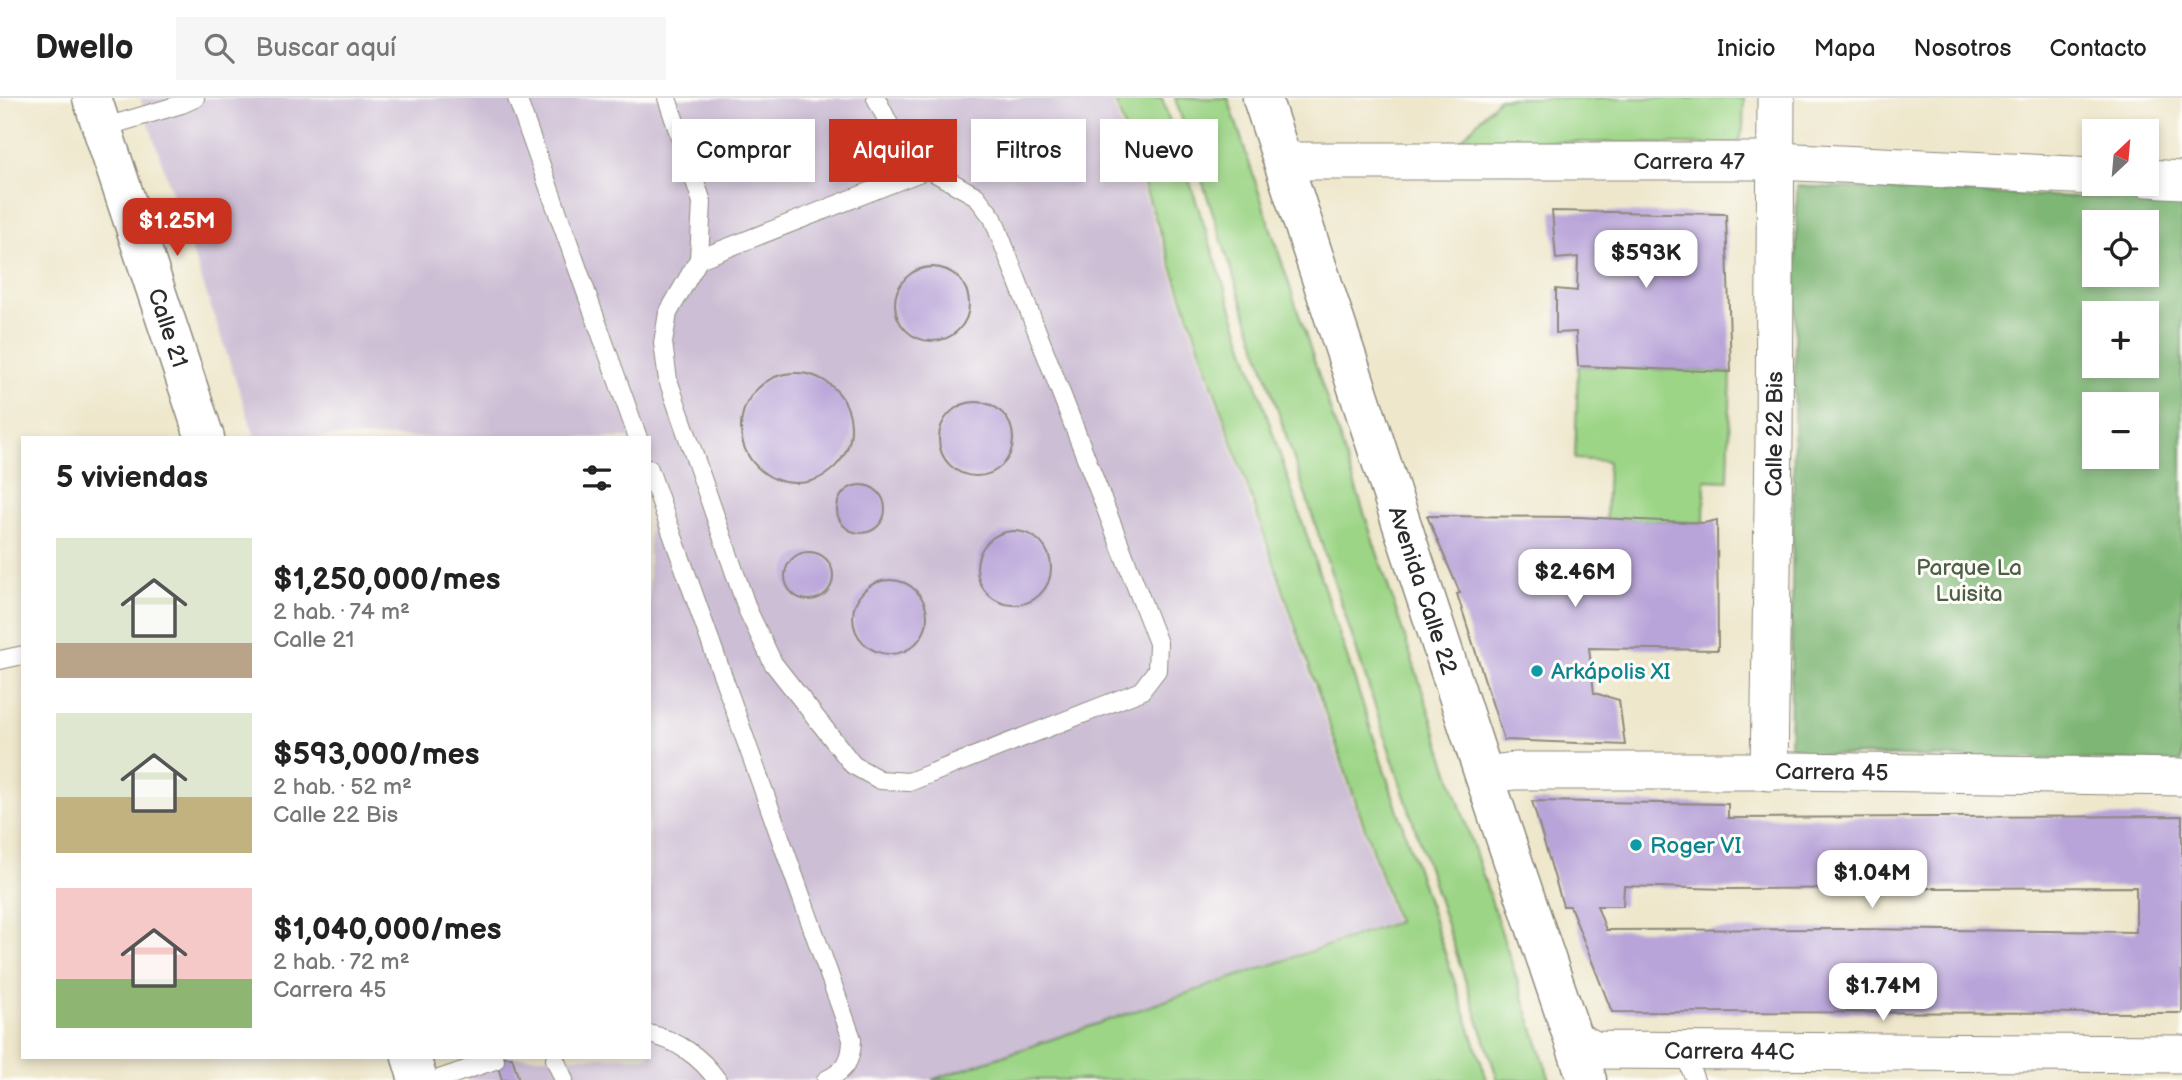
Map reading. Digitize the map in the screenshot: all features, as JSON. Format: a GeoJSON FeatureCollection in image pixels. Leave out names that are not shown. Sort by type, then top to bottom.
{"type":"FeatureCollection","features":[{"type":"Feature","properties":{"kind":"street","name":"Avenida Calle 22"},"geometry":{"type":"LineString","coordinates":[[1262,98],[1587,1080]]}},
{"type":"Feature","properties":{"kind":"street","name":"Calle 22 Bis"},"geometry":{"type":"LineString","coordinates":[[1769,772],[1776,98]]}},
{"type":"Feature","properties":{"kind":"street","name":"Calle 21"},"geometry":{"type":"LineString","coordinates":[[97,113],[204,436]]}},
{"type":"Feature","properties":{"kind":"street","name":"Carrera 47"},"geometry":{"type":"LineString","coordinates":[[1283,161],[1776,161],[2082,175]]}},
{"type":"Feature","properties":{"kind":"street"},"geometry":{"type":"LineString","coordinates":[[2160,179],[2182,180]]}},
{"type":"Feature","properties":{"kind":"street","name":"Carrera 45"},"geometry":{"type":"LineString","coordinates":[[1484,775],[1515,771],[2182,777]]}},
{"type":"Feature","properties":{"kind":"street","name":"Carrera 44C"},"geometry":{"type":"LineString","coordinates":[[1573,1039],[1595,1050],[1689,1065],[2182,1054]]}},
{"type":"Feature","properties":{"kind":"street"},"geometry":{"type":"LineString","coordinates":[[412,1059],[418,1080]]}},
{"type":"Feature","properties":{"kind":"lane"},"geometry":{"type":"LineString","coordinates":[[97,113],[183,104],[195,98]]}},
{"type":"Feature","properties":{"kind":"lane"},"geometry":{"type":"LineString","coordinates":[[517,98],[637,436]]}},
{"type":"Feature","properties":{"kind":"lane"},"geometry":{"type":"LineString","coordinates":[[667,98],[702,202],[699,259],[668,313],[663,343],[668,380],[748,611],[773,663],[853,765],[880,780],[909,782],[1141,691],[1157,670],[1157,643],[993,218],[976,196],[951,182]]}},
{"type":"Feature","properties":{"kind":"lane"},"geometry":{"type":"LineString","coordinates":[[876,98],[886,119]]}},
{"type":"Feature","properties":{"kind":"lane"},"geometry":{"type":"LineString","coordinates":[[699,259],[895,182]]}},
{"type":"Feature","properties":{"kind":"lane"},"geometry":{"type":"LineString","coordinates":[[651,474],[852,1039],[852,1053],[847,1064],[838,1074],[827,1080]]}},
{"type":"Feature","properties":{"kind":"lane"},"geometry":{"type":"LineString","coordinates":[[0,660],[21,655]]}},
{"type":"Feature","properties":{"kind":"lane"},"geometry":{"type":"LineString","coordinates":[[651,1035],[672,1041],[690,1051],[717,1080]]}},
{"type":"Feature","properties":{"kind":"lane"},"geometry":{"type":"LineString","coordinates":[[551,1059],[564,1080]]}},
{"type":"Feature","properties":{"kind":"lane"},"geometry":{"type":"LineString","coordinates":[[436,1080],[495,1060]]}},
{"type":"Feature","properties":{"kind":"shaded area"},"geometry":{"type":"Polygon","coordinates":[[[140,98],[1111,98],[1118,119],[1100,119],[1100,182],[1140,182],[1394,921],[931,1080],[468,1080],[461,1059],[651,1059],[651,436],[255,436],[140,98]]]}},
{"type":"Feature","properties":{"kind":"green space"},"geometry":{"type":"Polygon","coordinates":[[[1114,98],[1162,98],[1169,119],[1121,119],[1114,98]]]}},
{"type":"Feature","properties":{"kind":"green space"},"geometry":{"type":"Polygon","coordinates":[[[1175,98],[1228,98],[1550,1080],[1498,1080],[1203,182],[1218,182],[1218,119],[1182,119],[1175,98]]]}},
{"type":"Feature","properties":{"kind":"green space"},"geometry":{"type":"Polygon","coordinates":[[[1499,98],[1744,98],[1743,129],[1739,142],[1724,145],[1461,140],[1499,98]]]}},
{"type":"Feature","properties":{"kind":"green space"},"geometry":{"type":"Polygon","coordinates":[[[1143,182],[1190,182],[1487,1080],[932,1080],[1397,922],[1143,182]]]}},
{"type":"Feature","properties":{"kind":"green space","name":"Parque La Luisita"},"geometry":{"type":"Polygon","coordinates":[[[1797,186],[2182,201],[2182,762],[1790,754],[1797,186]]]}},
{"type":"Feature","properties":{"kind":"green space"},"geometry":{"type":"Polygon","coordinates":[[[1578,366],[1731,372],[1728,481],[1705,480],[1704,523],[1606,519],[1608,461],[1575,459],[1578,366]]]}},
{"type":"Feature","properties":{"kind":"building"},"geometry":{"type":"Polygon","coordinates":[[[1552,211],[1726,214],[1731,372],[1578,366],[1576,332],[1556,333],[1556,289],[1577,291],[1578,257],[1556,259],[1552,211]]]}},
{"type":"Feature","properties":{"kind":"building"},"geometry":{"type":"Polygon","coordinates":[[[932,267],[953,273],[963,283],[969,304],[963,325],[953,335],[932,341],[911,335],[901,325],[895,304],[901,283],[911,273],[932,267]]]}},
{"type":"Feature","properties":{"kind":"building"},"geometry":{"type":"Polygon","coordinates":[[[796,373],[817,377],[835,389],[847,407],[851,428],[847,449],[835,467],[817,479],[796,483],[775,479],[757,467],[745,449],[741,428],[745,407],[757,389],[775,377],[796,373]]]}},
{"type":"Feature","properties":{"kind":"building"},"geometry":{"type":"Polygon","coordinates":[[[976,402],[997,408],[1007,418],[1013,439],[1007,460],[997,470],[976,476],[955,470],[945,460],[939,439],[945,418],[955,408],[976,402]]]}},
{"type":"Feature","properties":{"kind":"building"},"geometry":{"type":"Polygon","coordinates":[[[861,485],[878,492],[885,509],[878,526],[861,533],[844,526],[837,509],[844,492],[861,485]]]}},
{"type":"Feature","properties":{"kind":"building"},"geometry":{"type":"Polygon","coordinates":[[[1427,516],[1578,517],[1704,523],[1717,520],[1718,650],[1589,648],[1594,693],[1619,700],[1625,745],[1504,740],[1457,594],[1460,593],[1427,516]]]}},
{"type":"Feature","properties":{"kind":"building"},"geometry":{"type":"Polygon","coordinates":[[[1014,531],[1035,537],[1045,547],[1051,568],[1045,589],[1035,599],[1014,605],[993,599],[983,589],[977,568],[983,547],[993,537],[1014,531]]]}},
{"type":"Feature","properties":{"kind":"building"},"geometry":{"type":"Polygon","coordinates":[[[809,552],[826,559],[833,576],[826,593],[809,600],[792,593],[785,576],[792,559],[809,552]]]}},
{"type":"Feature","properties":{"kind":"building"},"geometry":{"type":"Polygon","coordinates":[[[890,580],[911,586],[921,596],[927,617],[921,638],[911,648],[890,654],[869,648],[859,638],[853,617],[859,596],[869,586],[890,580]]]}},
{"type":"Feature","properties":{"kind":"building"},"geometry":{"type":"Polygon","coordinates":[[[1532,801],[1728,804],[1728,818],[2182,816],[2182,1013],[1612,1012],[1570,906],[1563,906],[1532,801]],[[1624,886],[1623,906],[1597,906],[1606,930],[2136,932],[2136,887],[1727,889],[1624,886]]]}},
{"type":"Feature","properties":{"kind":"building"},"geometry":{"type":"Polygon","coordinates":[[[496,1059],[513,1059],[519,1080],[502,1080],[496,1059]]]}},
{"type":"Feature","properties":{"kind":"place","name":"Arkápolis XI"},"geometry":{"type":"Point","coordinates":[1537,671]}},
{"type":"Feature","properties":{"kind":"place","name":"Roger VI"},"geometry":{"type":"Point","coordinates":[1636,845]}}]}
